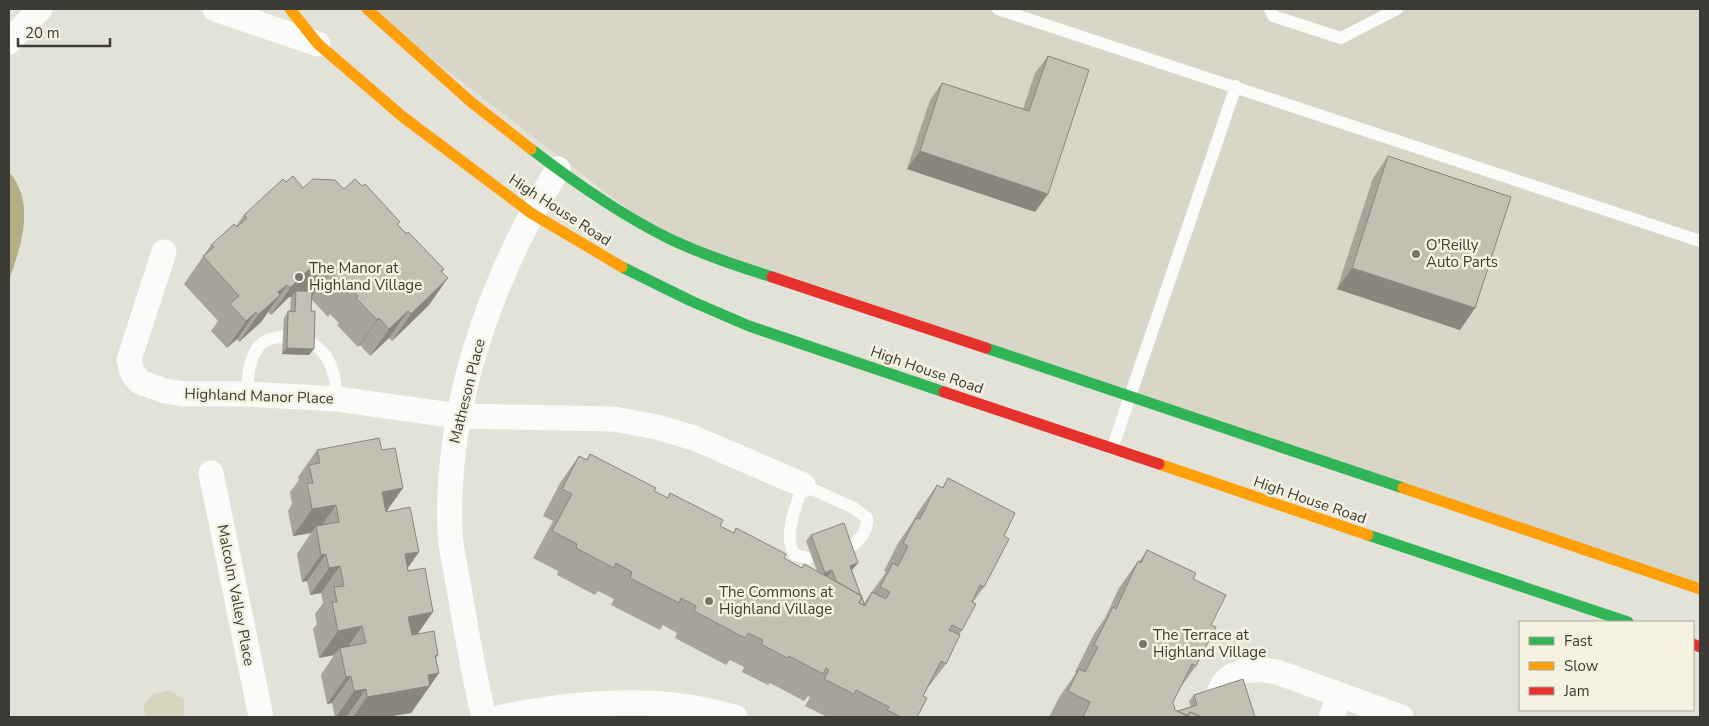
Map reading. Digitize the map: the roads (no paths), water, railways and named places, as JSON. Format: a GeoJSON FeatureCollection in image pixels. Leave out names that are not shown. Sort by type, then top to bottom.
{"type":"FeatureCollection","features":[{"type":"Feature","properties":{"kind":"main road","name":"High House Road"},"geometry":{"type":"LineString","coordinates":[[290,9],[318,44],[403,117],[531,213],[619,265],[691,301],[750,326],[1625,621]]}},
{"type":"Feature","properties":{"kind":"main road"},"geometry":{"type":"LineString","coordinates":[[367,9],[486,116],[558,169],[663,236],[739,266],[1700,589]]}},
{"type":"Feature","properties":{"kind":"street"},"geometry":{"type":"LineString","coordinates":[[9,42],[40,9]]}},
{"type":"Feature","properties":{"kind":"street"},"geometry":{"type":"LineString","coordinates":[[214,9],[318,44]]}},
{"type":"Feature","properties":{"kind":"street","name":"Matheson Place"},"geometry":{"type":"LineString","coordinates":[[484,717],[476,688],[450,533],[450,490],[458,416],[494,295],[531,213],[558,169]]}},
{"type":"Feature","properties":{"kind":"street","name":"Highland Manor Place"},"geometry":{"type":"LineString","coordinates":[[164,252],[129,354],[130,368],[133,374],[148,385],[184,394],[247,394],[337,398],[458,416],[614,419],[657,426],[694,438],[803,485]]}},
{"type":"Feature","properties":{"kind":"street","name":"Malcolm Valley Place"},"geometry":{"type":"LineString","coordinates":[[211,473],[261,717]]}},
{"type":"Feature","properties":{"kind":"street"},"geometry":{"type":"LineString","coordinates":[[1219,717],[1219,694],[1223,683],[1233,674],[1248,670],[1277,672],[1335,707],[1402,717]]}},
{"type":"Feature","properties":{"kind":"street"},"geometry":{"type":"LineString","coordinates":[[502,717],[573,706],[626,704],[690,707],[735,717]]}},
{"type":"Feature","properties":{"kind":"lane"},"geometry":{"type":"LineString","coordinates":[[998,9],[1236,86],[1700,241]]}},
{"type":"Feature","properties":{"kind":"lane"},"geometry":{"type":"LineString","coordinates":[[1270,9],[1273,16],[1341,38],[1397,9]]}},
{"type":"Feature","properties":{"kind":"lane"},"geometry":{"type":"LineString","coordinates":[[1112,449],[1236,86]]}},
{"type":"Feature","properties":{"kind":"lane"},"geometry":{"type":"LineString","coordinates":[[247,394],[249,369],[256,349],[270,339],[289,337],[305,339],[320,349],[331,364],[337,398]]}},
{"type":"Feature","properties":{"kind":"lane"},"geometry":{"type":"LineString","coordinates":[[808,558],[795,555],[790,543],[795,513],[803,485],[854,508],[867,518],[868,525],[852,546]]}},
{"type":"Feature","properties":{"kind":"place","name":"O'Reilly Auto Parts"},"geometry":{"type":"Point","coordinates":[1416,254]}},
{"type":"Feature","properties":{"kind":"place","name":"The Manor at Highland Village"},"geometry":{"type":"Point","coordinates":[299,277]}},
{"type":"Feature","properties":{"kind":"place","name":"The Commons at Highland Village"},"geometry":{"type":"Point","coordinates":[709,601]}},
{"type":"Feature","properties":{"kind":"place","name":"The Terrace at Highland Village"},"geometry":{"type":"Point","coordinates":[1143,644]}}]}
